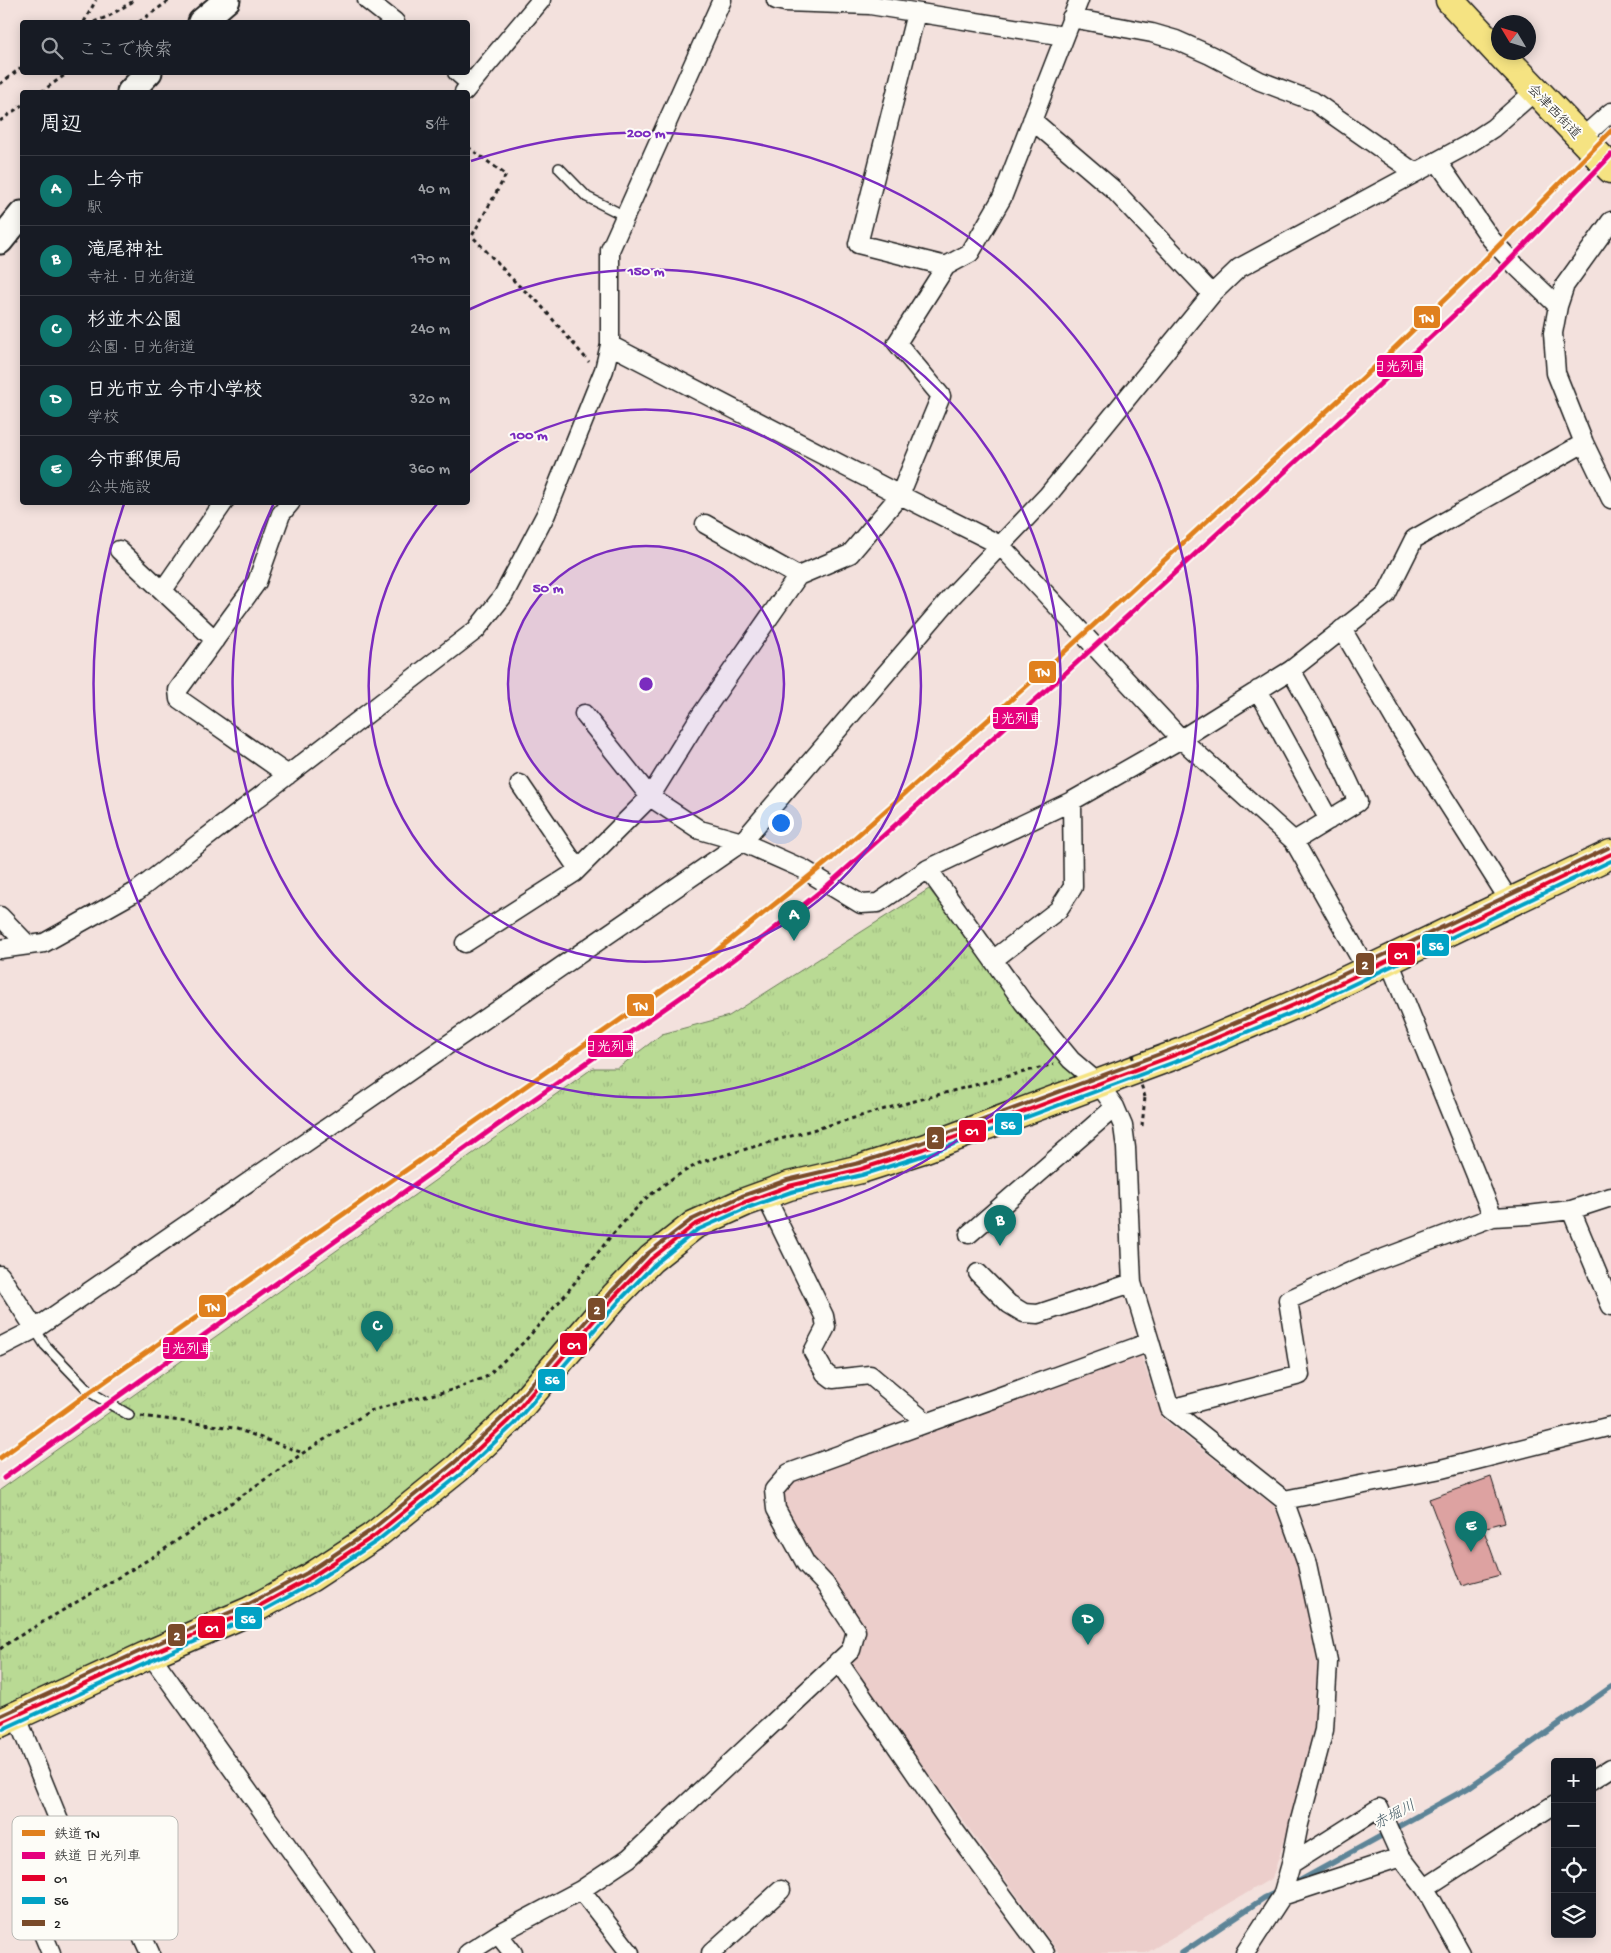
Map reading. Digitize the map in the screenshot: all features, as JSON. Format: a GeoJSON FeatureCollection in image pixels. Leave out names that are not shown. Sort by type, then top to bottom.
{"type":"FeatureCollection","features":[{"type":"Feature","properties":{"kind":"highway","name":"会津西街道"},"geometry":{"type":"LineString","coordinates":[[1450,0],[1491,44]]}},
{"type":"Feature","properties":{"kind":"highway","name":"会津西街道"},"geometry":{"type":"LineString","coordinates":[[1507,60],[1611,169]]}},
{"type":"Feature","properties":{"kind":"highway"},"geometry":{"type":"LineString","coordinates":[[8,1719],[250,1611],[310,1578],[374,1536],[458,1468],[509,1420],[615,1296],[652,1259],[694,1225],[716,1214],[789,1186],[862,1169],[1183,1052],[1303,1001],[1611,854]]}},
{"type":"Feature","properties":{"kind":"main road"},"geometry":{"type":"LineString","coordinates":[[203,20],[227,0]]}},
{"type":"Feature","properties":{"kind":"main road"},"geometry":{"type":"LineString","coordinates":[[132,90],[146,75]]}},
{"type":"Feature","properties":{"kind":"main road"},"geometry":{"type":"LineString","coordinates":[[0,240],[20,216]]}},
{"type":"Feature","properties":{"kind":"street"},"geometry":{"type":"LineString","coordinates":[[367,0],[392,20]]}},
{"type":"Feature","properties":{"kind":"street"},"geometry":{"type":"LineString","coordinates":[[459,75],[467,88],[540,0]]}},
{"type":"Feature","properties":{"kind":"street"},"geometry":{"type":"LineString","coordinates":[[776,0],[785,2],[870,5],[1064,36]]}},
{"type":"Feature","properties":{"kind":"street"},"geometry":{"type":"LineString","coordinates":[[465,943],[578,869],[650,797],[699,718],[798,576],[850,554],[900,495],[941,396],[897,344],[946,266],[970,253],[1002,198],[1079,0]]}},
{"type":"Feature","properties":{"kind":"street"},"geometry":{"type":"LineString","coordinates":[[0,949],[44,942],[137,891],[476,630],[503,596],[546,514],[604,370],[610,345],[610,250],[719,1]]}},
{"type":"Feature","properties":{"kind":"street"},"geometry":{"type":"LineString","coordinates":[[916,13],[858,244],[946,266]]}},
{"type":"Feature","properties":{"kind":"street"},"geometry":{"type":"LineString","coordinates":[[1071,18],[1152,33],[1210,55],[1260,81],[1312,101],[1414,172]]}},
{"type":"Feature","properties":{"kind":"street"},"geometry":{"type":"LineString","coordinates":[[0,1347],[35,1329],[742,842],[953,595],[1048,494],[1212,294],[1239,268],[1437,161],[1493,128],[1536,90]]}},
{"type":"Feature","properties":{"kind":"street"},"geometry":{"type":"LineString","coordinates":[[1582,138],[1611,112]]}},
{"type":"Feature","properties":{"kind":"street"},"geometry":{"type":"LineString","coordinates":[[1032,120],[1114,190],[1212,294]]}},
{"type":"Feature","properties":{"kind":"street"},"geometry":{"type":"LineString","coordinates":[[1437,161],[1491,239],[1558,306]]}},
{"type":"Feature","properties":{"kind":"street"},"geometry":{"type":"LineString","coordinates":[[1611,221],[1565,285],[1558,306],[1553,333],[1556,374],[1584,443],[1611,499]]}},
{"type":"Feature","properties":{"kind":"street"},"geometry":{"type":"LineString","coordinates":[[610,345],[1000,545],[1181,739],[1294,841],[1378,966],[1493,1217]]}},
{"type":"Feature","properties":{"kind":"street"},"geometry":{"type":"LineString","coordinates":[[584,714],[650,797],[700,830],[742,842],[803,869],[861,904],[878,903],[928,869],[1072,801],[1181,739],[1291,670],[1386,594],[1414,539],[1584,443]]}},
{"type":"Feature","properties":{"kind":"street"},"geometry":{"type":"LineString","coordinates":[[163,590],[222,505]]}},
{"type":"Feature","properties":{"kind":"street"},"geometry":{"type":"LineString","coordinates":[[288,505],[281,514],[258,582],[178,690],[179,699],[288,774]]}},
{"type":"Feature","properties":{"kind":"street"},"geometry":{"type":"LineString","coordinates":[[705,524],[798,576]]}},
{"type":"Feature","properties":{"kind":"street"},"geometry":{"type":"LineString","coordinates":[[119,550],[215,640]]}},
{"type":"Feature","properties":{"kind":"street"},"geometry":{"type":"LineString","coordinates":[[1342,629],[1398,725],[1511,903]]}},
{"type":"Feature","properties":{"kind":"street"},"geometry":{"type":"LineString","coordinates":[[1291,670],[1322,725],[1358,802],[1294,841]]}},
{"type":"Feature","properties":{"kind":"street"},"geometry":{"type":"LineString","coordinates":[[1258,690],[1329,820]]}},
{"type":"Feature","properties":{"kind":"street"},"geometry":{"type":"LineString","coordinates":[[520,784],[578,869]]}},
{"type":"Feature","properties":{"kind":"street"},"geometry":{"type":"LineString","coordinates":[[993,960],[1058,910],[1073,887],[1072,801]]}},
{"type":"Feature","properties":{"kind":"street"},"geometry":{"type":"LineString","coordinates":[[928,869],[1023,1002],[1072,1060],[1098,1083],[1115,1107],[1123,1126],[1126,1148],[1132,1283],[1170,1409],[1284,1500],[1307,1564],[1328,1662],[1324,1730],[1282,1896],[1245,1953]]}},
{"type":"Feature","properties":{"kind":"street"},"geometry":{"type":"LineString","coordinates":[[0,916],[28,945]]}},
{"type":"Feature","properties":{"kind":"street"},"geometry":{"type":"LineString","coordinates":[[969,1234],[1115,1107]]}},
{"type":"Feature","properties":{"kind":"street"},"geometry":{"type":"LineString","coordinates":[[765,1195],[824,1316],[826,1327],[812,1352],[825,1373],[833,1379],[870,1375],[927,1423]]}},
{"type":"Feature","properties":{"kind":"street"},"geometry":{"type":"LineString","coordinates":[[1170,1409],[1300,1375],[1288,1300],[1364,1266],[1493,1217],[1571,1210],[1611,1197]]}},
{"type":"Feature","properties":{"kind":"street"},"geometry":{"type":"LineString","coordinates":[[1571,1210],[1611,1306]]}},
{"type":"Feature","properties":{"kind":"street"},"geometry":{"type":"LineString","coordinates":[[978,1273],[1010,1304],[1024,1313],[1038,1314],[1132,1283]]}},
{"type":"Feature","properties":{"kind":"street"},"geometry":{"type":"LineString","coordinates":[[0,1275],[35,1329]]}},
{"type":"Feature","properties":{"kind":"street"},"geometry":{"type":"LineString","coordinates":[[468,1953],[498,1934],[582,1890],[629,1858],[851,1650],[856,1631],[825,1584],[806,1564],[776,1508],[774,1490],[789,1473],[1150,1342]]}},
{"type":"Feature","properties":{"kind":"street"},"geometry":{"type":"LineString","coordinates":[[1284,1500],[1441,1468],[1611,1426]]}},
{"type":"Feature","properties":{"kind":"street"},"geometry":{"type":"LineString","coordinates":[[150,1654],[364,1953]]}},
{"type":"Feature","properties":{"kind":"street"},"geometry":{"type":"LineString","coordinates":[[838,1661],[955,1831],[1045,1953]]}},
{"type":"Feature","properties":{"kind":"street"},"geometry":{"type":"LineString","coordinates":[[8,1719],[52,1816]]}},
{"type":"Feature","properties":{"kind":"street"},"geometry":{"type":"LineString","coordinates":[[1596,1777],[1611,1768]]}},
{"type":"Feature","properties":{"kind":"street"},"geometry":{"type":"LineString","coordinates":[[1425,1888],[1551,1807]]}},
{"type":"Feature","properties":{"kind":"street"},"geometry":{"type":"LineString","coordinates":[[1291,1864],[1379,1808],[1398,1850],[1425,1888],[1461,1953]]}},
{"type":"Feature","properties":{"kind":"street"},"geometry":{"type":"LineString","coordinates":[[1282,1896],[1398,1850]]}},
{"type":"Feature","properties":{"kind":"street"},"geometry":{"type":"LineString","coordinates":[[582,1890],[630,1953]]}},
{"type":"Feature","properties":{"kind":"street"},"geometry":{"type":"LineString","coordinates":[[711,1953],[781,1890]]}},
{"type":"Feature","properties":{"kind":"street"},"geometry":{"type":"LineString","coordinates":[[498,1934],[512,1953]]}},
{"type":"Feature","properties":{"kind":"street"},"geometry":{"type":"LineString","coordinates":[[46,1940],[51,1953]]}},
{"type":"Feature","properties":{"kind":"street"},"geometry":{"type":"LineString","coordinates":[[144,1940],[150,1953]]}},
{"type":"Feature","properties":{"kind":"lane"},"geometry":{"type":"LineString","coordinates":[[559,168],[587,197],[625,216]]}},
{"type":"Feature","properties":{"kind":"lane"},"geometry":{"type":"LineString","coordinates":[[35,1329],[45,1344],[90,1392],[129,1415]]}},
{"type":"Feature","properties":{"kind":"path"},"geometry":{"type":"LineString","coordinates":[[85,20],[96,0]]}},
{"type":"Feature","properties":{"kind":"path"},"geometry":{"type":"LineString","coordinates":[[99,20],[135,0]]}},
{"type":"Feature","properties":{"kind":"path"},"geometry":{"type":"LineString","coordinates":[[142,20],[170,0]]}},
{"type":"Feature","properties":{"kind":"path"},"geometry":{"type":"LineString","coordinates":[[1,81],[20,68]]}},
{"type":"Feature","properties":{"kind":"path"},"geometry":{"type":"LineString","coordinates":[[44,90],[65,75]]}},
{"type":"Feature","properties":{"kind":"path"},"geometry":{"type":"LineString","coordinates":[[0,122],[20,107]]}},
{"type":"Feature","properties":{"kind":"path"},"geometry":{"type":"LineString","coordinates":[[470,148],[506,175],[472,236],[518,285],[538,302],[590,363],[604,370]]}},
{"type":"Feature","properties":{"kind":"path"},"geometry":{"type":"LineString","coordinates":[[1132,1055],[1145,1098],[1142,1129]]}},
{"type":"Feature","properties":{"kind":"path"},"geometry":{"type":"LineString","coordinates":[[0,1649],[10,1641],[156,1555],[303,1453],[370,1411],[452,1390],[486,1377],[530,1335],[565,1295],[610,1236],[645,1199],[673,1178],[701,1162],[1019,1072],[1072,1060]]}},
{"type":"Feature","properties":{"kind":"path"},"geometry":{"type":"LineString","coordinates":[[129,1415],[234,1428],[303,1453]]}},
{"type":"Feature","properties":{"kind":"shaded area"},"geometry":{"type":"Polygon","coordinates":[[[1140,1352],[1162,1418],[1275,1507],[1299,1572],[1318,1667],[1315,1734],[1301,1790],[1272,1878],[1146,1953],[1059,1953],[848,1662],[861,1654],[865,1635],[816,1562],[783,1504],[782,1495],[795,1475],[1140,1352]]]}},
{"type":"Feature","properties":{"kind":"green space"},"geometry":{"type":"Polygon","coordinates":[[[929,889],[1059,1055],[1086,1081],[698,1216],[506,1418],[303,1574],[100,1661],[34,1693],[0,1713],[0,1490],[593,1068],[618,1068],[662,1034],[729,1016],[929,889]]]}},
{"type":"Feature","properties":{"kind":"building"},"geometry":{"type":"Polygon","coordinates":[[[1491,1477],[1505,1522],[1483,1528],[1500,1575],[1462,1585],[1429,1499],[1491,1477]]]}},
{"type":"Feature","properties":{"kind":"waterway","name":"赤堀川"},"geometry":{"type":"LineString","coordinates":[[1294,1884],[1468,1788],[1611,1687]]}},
{"type":"Feature","properties":{"kind":"waterway","name":"赤堀川"},"geometry":{"type":"LineString","coordinates":[[1182,1953],[1264,1898],[1279,1891]]}},
{"type":"Feature","properties":{"kind":"rail line","name":"TN"},"geometry":{"type":"LineString","coordinates":[[0,1458],[90,1392],[704,961],[832,858],[1049,666],[1378,364],[1469,276],[1611,131]]}},
{"type":"Feature","properties":{"kind":"rail line","name":"日光列車"},"geometry":{"type":"LineString","coordinates":[[4,1478],[527,1104],[713,975],[768,934],[827,886],[1059,679],[1389,376],[1483,288],[1611,155]]}},
{"type":"Feature","properties":{"kind":"transit line","name":"2"},"geometry":{"type":"LineString","coordinates":[[0,1716],[147,1648],[247,1605],[307,1573],[370,1531],[454,1463],[504,1416],[611,1292],[647,1254],[691,1220],[742,1196],[787,1180],[859,1163],[921,1143],[1181,1046],[1300,995],[1608,848]]}},
{"type":"Feature","properties":{"kind":"transit line","name":"01"},"geometry":{"type":"LineString","coordinates":[[0,1723],[150,1654],[250,1611],[310,1578],[374,1536],[458,1468],[509,1420],[615,1296],[651,1259],[694,1225],[745,1202],[789,1186],[861,1169],[923,1149],[1183,1052],[1303,1001],[1611,854]]}},
{"type":"Feature","properties":{"kind":"transit line","name":"56"},"geometry":{"type":"LineString","coordinates":[[3,1729],[253,1616],[313,1583],[377,1541],[462,1473],[513,1425],[620,1300],[655,1264],[697,1230],[747,1208],[791,1192],[862,1175],[925,1155],[1185,1058],[1306,1007],[1611,861]]}},
{"type":"Feature","properties":{"kind":"place","name":"上今市"},"geometry":{"type":"Point","coordinates":[794,941]}},
{"type":"Feature","properties":{"kind":"place","name":"滝尾神社"},"geometry":{"type":"Point","coordinates":[1000,1246]}},
{"type":"Feature","properties":{"kind":"place","name":"杉並木公園"},"geometry":{"type":"Point","coordinates":[377,1352]}},
{"type":"Feature","properties":{"kind":"place","name":"今市郵便局"},"geometry":{"type":"Point","coordinates":[1471,1552]}},
{"type":"Feature","properties":{"kind":"place","name":"日光市立 今市小学校"},"geometry":{"type":"Point","coordinates":[1088,1645]}}]}
